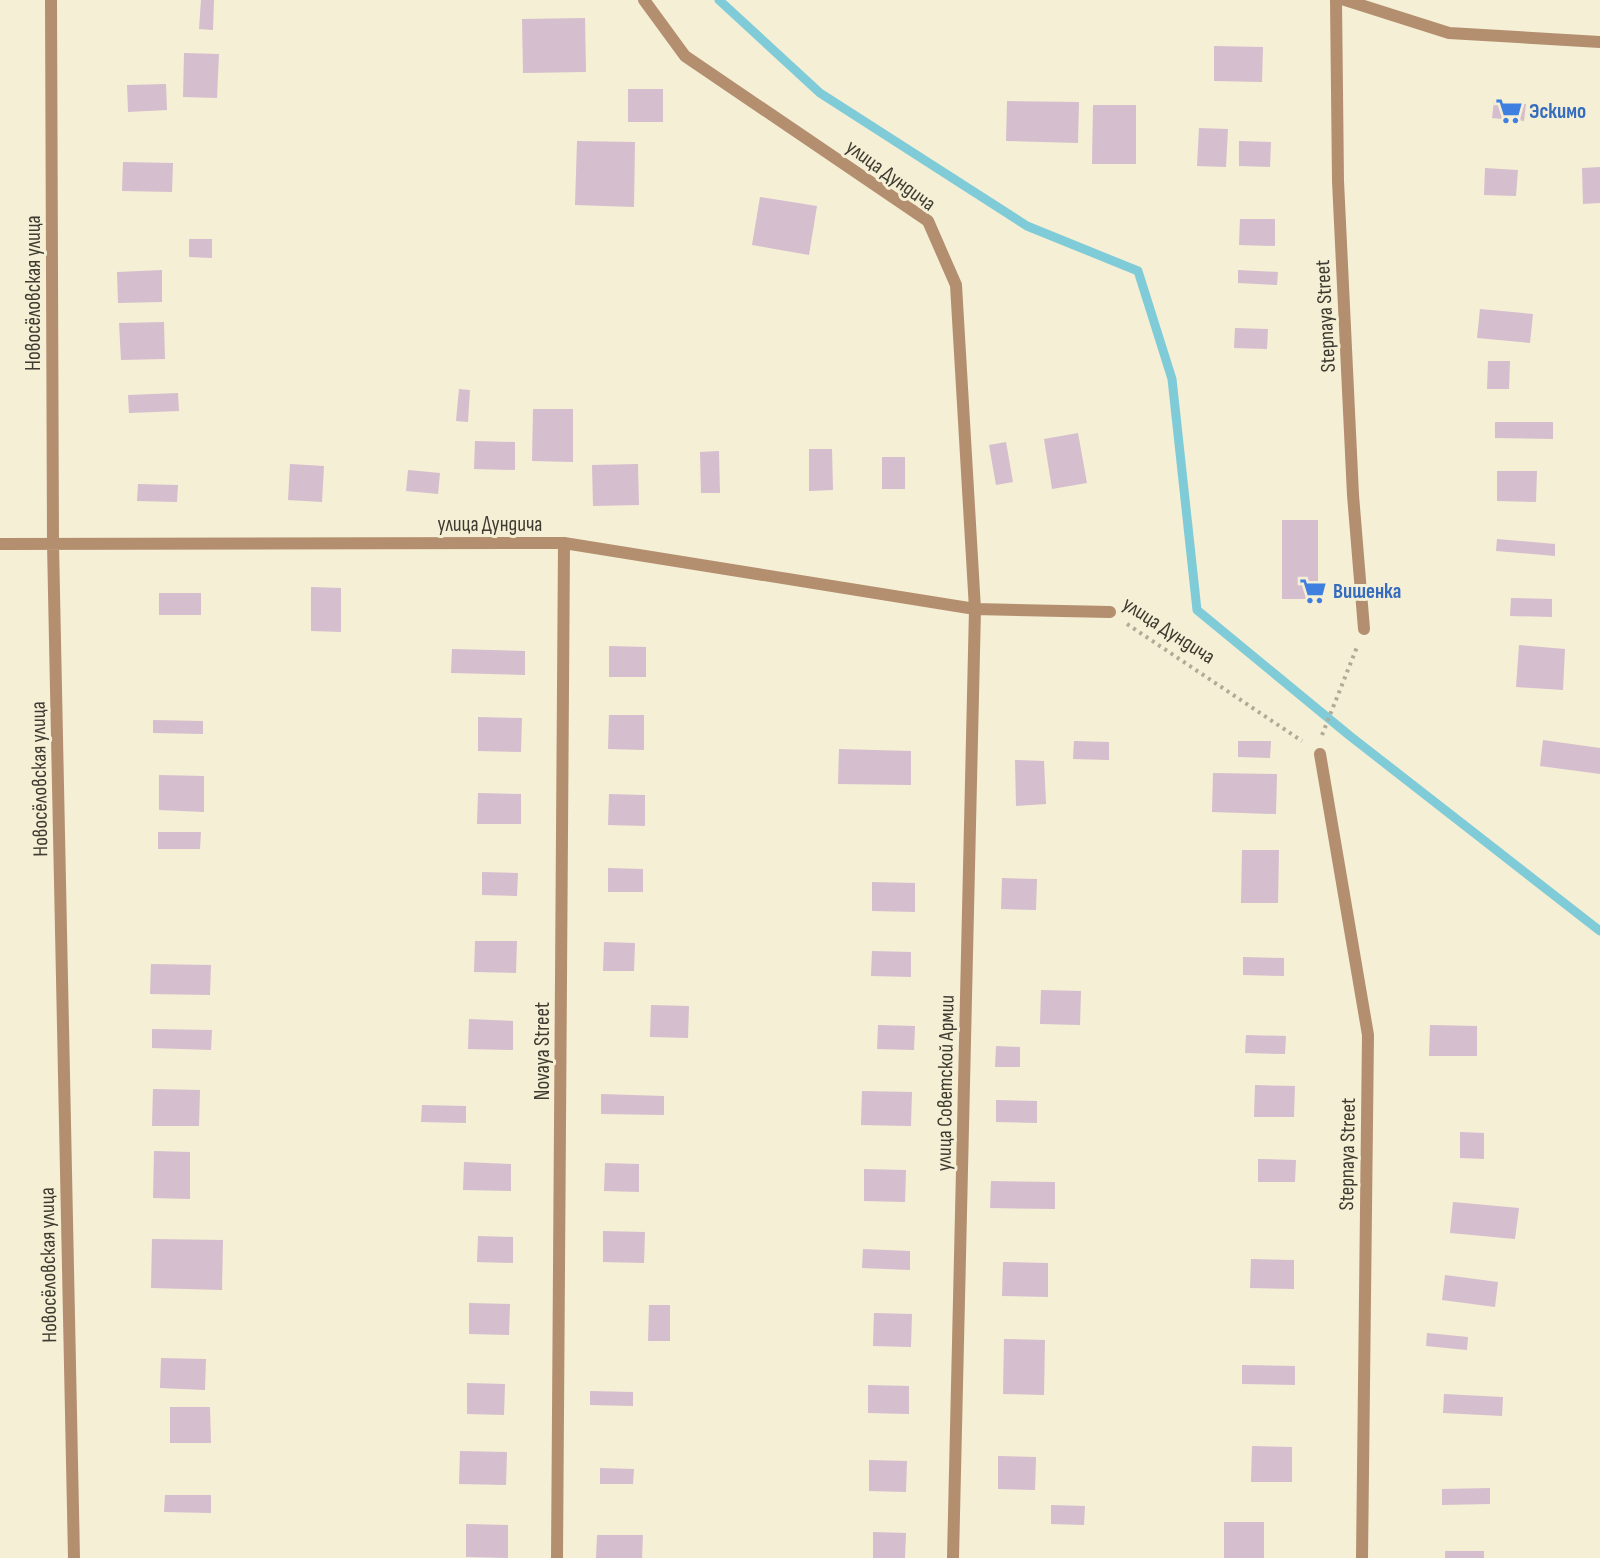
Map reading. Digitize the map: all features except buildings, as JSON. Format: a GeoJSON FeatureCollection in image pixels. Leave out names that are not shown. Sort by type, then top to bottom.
{"type":"FeatureCollection","features":[{"type":"Feature","properties":{"kind":"street","name":"Новосёловская улица"},"geometry":{"type":"LineString","coordinates":[[51,0],[53,544],[74,1558]]}},
{"type":"Feature","properties":{"kind":"street","name":"улица Дундича"},"geometry":{"type":"LineString","coordinates":[[644,0],[685,56],[928,221],[956,285],[975,609]]}},
{"type":"Feature","properties":{"kind":"street","name":"Stepnaya Street"},"geometry":{"type":"LineString","coordinates":[[1336,0],[1338,181],[1353,495],[1364,629]]}},
{"type":"Feature","properties":{"kind":"street"},"geometry":{"type":"LineString","coordinates":[[1345,0],[1449,33],[1600,42]]}},
{"type":"Feature","properties":{"kind":"street","name":"улица Дундича"},"geometry":{"type":"LineString","coordinates":[[0,544],[564,543],[975,609],[1110,612]]}},
{"type":"Feature","properties":{"kind":"street","name":"Novaya Street"},"geometry":{"type":"LineString","coordinates":[[557,1558],[564,543]]}},
{"type":"Feature","properties":{"kind":"street","name":"улица Советской Армии"},"geometry":{"type":"LineString","coordinates":[[954,1558],[975,609]]}},
{"type":"Feature","properties":{"kind":"street","name":"Stepnaya Street"},"geometry":{"type":"LineString","coordinates":[[1320,753],[1368,1035],[1362,1558]]}},
{"type":"Feature","properties":{"kind":"path","name":"улица Дундича"},"geometry":{"type":"LineString","coordinates":[[1110,612],[1320,753]]}},
{"type":"Feature","properties":{"kind":"path"},"geometry":{"type":"LineString","coordinates":[[1322,732],[1364,629]]}},
{"type":"Feature","properties":{"kind":"waterway"},"geometry":{"type":"LineString","coordinates":[[719,0],[820,93],[1027,226],[1138,271],[1172,379],[1197,610],[1350,736],[1600,931]]}},
{"type":"Feature","properties":{"kind":"place","name":"Эскимо"},"geometry":{"type":"Point","coordinates":[1509,111]}},
{"type":"Feature","properties":{"kind":"place","name":"Вишенка"},"geometry":{"type":"Point","coordinates":[1313,591]}}]}
